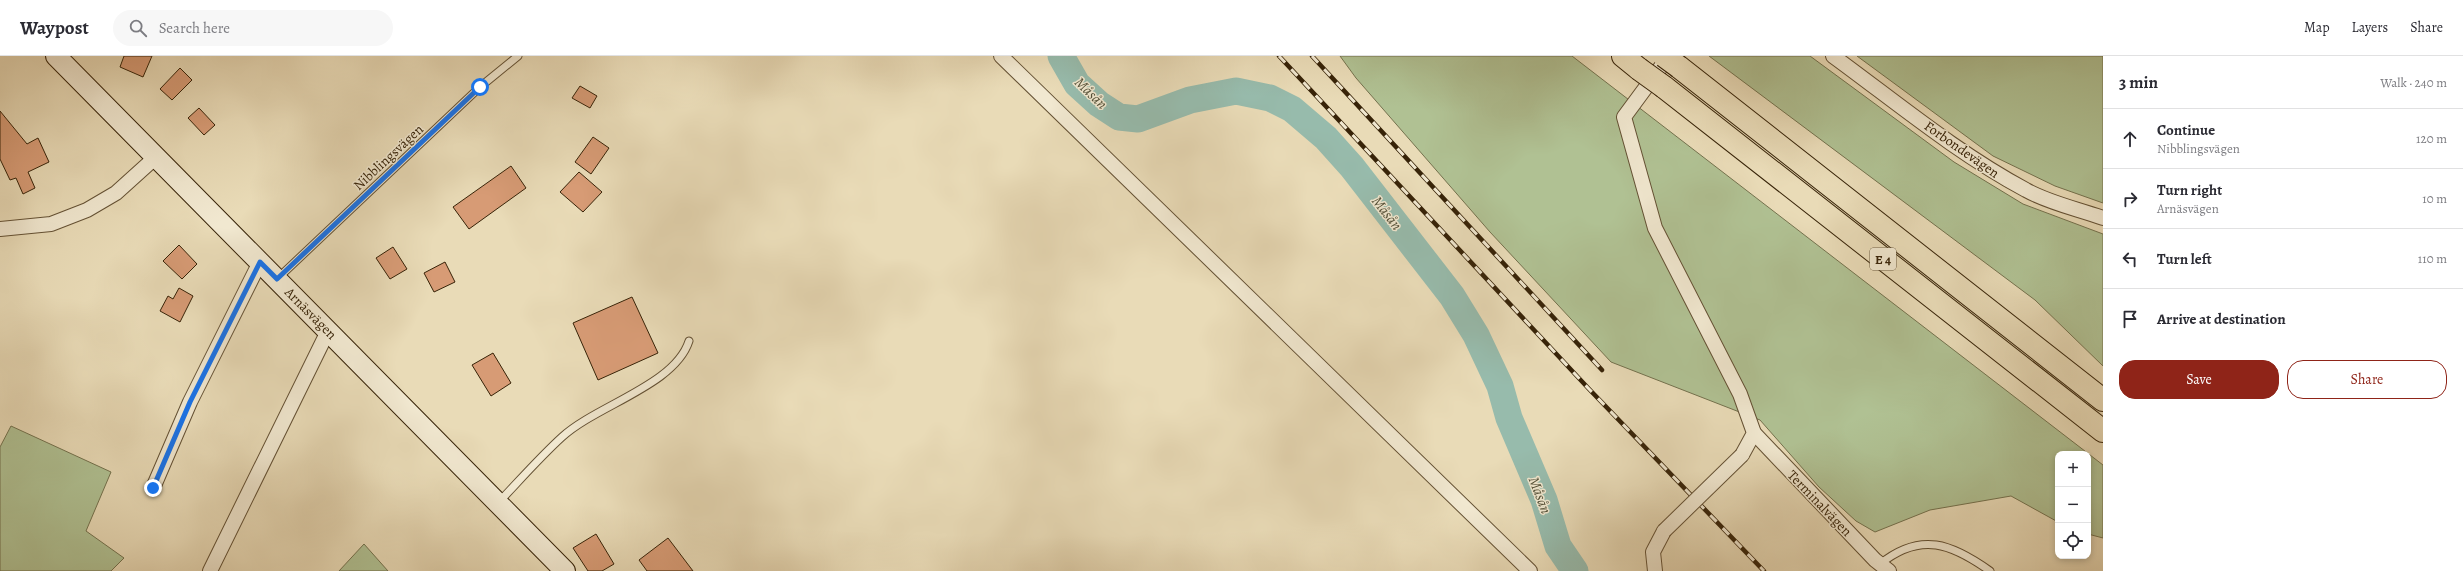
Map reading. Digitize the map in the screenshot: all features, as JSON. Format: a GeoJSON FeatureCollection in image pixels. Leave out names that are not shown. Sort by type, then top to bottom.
{"type":"FeatureCollection","features":[{"type":"Feature","properties":{"kind":"highway","name":"E 4"},"geometry":{"type":"LineString","coordinates":[[1670,60],[2103,400]]}},
{"type":"Feature","properties":{"kind":"highway","name":"E 4"},"geometry":{"type":"LineString","coordinates":[[1631,62],[2103,431]]}},
{"type":"Feature","properties":{"kind":"street","name":"Arnäsvägen"},"geometry":{"type":"LineString","coordinates":[[56,56],[157,156],[564,571]]}},
{"type":"Feature","properties":{"kind":"street"},"geometry":{"type":"LineString","coordinates":[[1001,56],[1530,571]]}},
{"type":"Feature","properties":{"kind":"street","name":"Forbondevägen"},"geometry":{"type":"LineString","coordinates":[[1833,56],[1973,159],[2003,177],[2027,191],[2103,218]]}},
{"type":"Feature","properties":{"kind":"street"},"geometry":{"type":"LineString","coordinates":[[1655,571],[1652,552],[1664,531],[1742,455],[1754,432],[1740,394],[1655,228],[1624,117],[1670,60]]}},
{"type":"Feature","properties":{"kind":"street"},"geometry":{"type":"LineString","coordinates":[[1,226],[51,224],[86,210],[116,194],[157,156]]}},
{"type":"Feature","properties":{"kind":"street"},"geometry":{"type":"LineString","coordinates":[[153,488],[190,402],[260,262]]}},
{"type":"Feature","properties":{"kind":"street"},"geometry":{"type":"LineString","coordinates":[[210,571],[328,331]]}},
{"type":"Feature","properties":{"kind":"street","name":"Terminalvägen"},"geometry":{"type":"LineString","coordinates":[[1754,432],[1884,567]]}},
{"type":"Feature","properties":{"kind":"lane","name":"Nibblingsvägen"},"geometry":{"type":"LineString","coordinates":[[277,279],[480,87],[518,56]]}},
{"type":"Feature","properties":{"kind":"lane"},"geometry":{"type":"LineString","coordinates":[[498,503],[562,437],[581,421],[666,373],[685,354],[689,341]]}},
{"type":"Feature","properties":{"kind":"lane"},"geometry":{"type":"LineString","coordinates":[[1884,567],[1901,550],[1923,544],[1934,544],[1946,546],[1966,554],[1990,571]]}},
{"type":"Feature","properties":{"kind":"green space"},"geometry":{"type":"Polygon","coordinates":[[[1340,56],[1572,56],[2085,451],[2055,451],[2055,520],[2011,496],[1930,510],[1875,532],[1856,521],[1819,487],[1760,420],[1611,362],[1490,232],[1356,78],[1340,56]]]}},
{"type":"Feature","properties":{"kind":"green space"},"geometry":{"type":"Polygon","coordinates":[[[1709,56],[1810,56],[1954,162],[2023,204],[2103,234],[2103,366],[2035,300],[1709,56]]]}},
{"type":"Feature","properties":{"kind":"green space"},"geometry":{"type":"Polygon","coordinates":[[[1857,56],[2103,56],[2103,203],[2055,186],[1993,156],[1857,56]]]}},
{"type":"Feature","properties":{"kind":"green space"},"geometry":{"type":"Polygon","coordinates":[[[11,426],[111,472],[86,531],[124,558],[111,571],[0,571],[0,447],[11,426]]]}},
{"type":"Feature","properties":{"kind":"green space"},"geometry":{"type":"Polygon","coordinates":[[[2091,456],[2103,465],[2103,538],[2091,535],[2091,456]]]}},
{"type":"Feature","properties":{"kind":"green space"},"geometry":{"type":"Polygon","coordinates":[[[364,544],[388,571],[339,571],[364,544]]]}},
{"type":"Feature","properties":{"kind":"building"},"geometry":{"type":"Polygon","coordinates":[[[124,56],[152,56],[143,77],[120,67],[124,56]]]}},
{"type":"Feature","properties":{"kind":"building"},"geometry":{"type":"Polygon","coordinates":[[[180,68],[192,80],[172,100],[160,89],[180,68]]]}},
{"type":"Feature","properties":{"kind":"building"},"geometry":{"type":"Polygon","coordinates":[[[580,86],[597,96],[590,108],[572,98],[580,86]]]}},
{"type":"Feature","properties":{"kind":"building"},"geometry":{"type":"Polygon","coordinates":[[[199,108],[215,125],[204,135],[188,118],[199,108]]]}},
{"type":"Feature","properties":{"kind":"building"},"geometry":{"type":"Polygon","coordinates":[[[0,111],[27,144],[38,138],[49,162],[28,172],[35,188],[23,194],[16,178],[10,180],[0,159],[0,111]]]}},
{"type":"Feature","properties":{"kind":"building"},"geometry":{"type":"Polygon","coordinates":[[[593,137],[609,148],[591,174],[575,162],[593,137]]]}},
{"type":"Feature","properties":{"kind":"building"},"geometry":{"type":"Polygon","coordinates":[[[511,166],[526,188],[469,229],[453,207],[511,166]]]}},
{"type":"Feature","properties":{"kind":"building"},"geometry":{"type":"Polygon","coordinates":[[[579,172],[602,192],[583,212],[560,192],[579,172]]]}},
{"type":"Feature","properties":{"kind":"building"},"geometry":{"type":"Polygon","coordinates":[[[179,245],[197,264],[182,279],[163,261],[179,245]]]}},
{"type":"Feature","properties":{"kind":"building"},"geometry":{"type":"Polygon","coordinates":[[[393,247],[407,269],[390,279],[376,258],[393,247]]]}},
{"type":"Feature","properties":{"kind":"building"},"geometry":{"type":"Polygon","coordinates":[[[445,262],[455,282],[434,292],[424,273],[445,262]]]}},
{"type":"Feature","properties":{"kind":"building"},"geometry":{"type":"Polygon","coordinates":[[[179,288],[193,296],[180,322],[160,311],[168,296],[173,299],[179,288]]]}},
{"type":"Feature","properties":{"kind":"building"},"geometry":{"type":"Polygon","coordinates":[[[632,297],[658,353],[598,380],[573,323],[632,297]]]}},
{"type":"Feature","properties":{"kind":"building"},"geometry":{"type":"Polygon","coordinates":[[[493,353],[511,383],[491,396],[472,365],[493,353]]]}},
{"type":"Feature","properties":{"kind":"building"},"geometry":{"type":"Polygon","coordinates":[[[596,534],[614,564],[602,571],[588,571],[573,548],[596,534]]]}},
{"type":"Feature","properties":{"kind":"building"},"geometry":{"type":"Polygon","coordinates":[[[668,538],[693,571],[647,571],[639,560],[668,538]]]}},
{"type":"Feature","properties":{"kind":"waterway","name":"Måsån"},"geometry":{"type":"LineString","coordinates":[[1061,56],[1077,84],[1099,104],[1119,117],[1138,119],[1190,100],[1236,91],[1270,98],[1292,109],[1326,138],[1352,167],[1452,296],[1476,335],[1500,386],[1509,418],[1544,500],[1558,546],[1575,571]]}},
{"type":"Feature","properties":{"kind":"railway"},"geometry":{"type":"LineString","coordinates":[[1279,56],[1589,389],[1764,571]]}},
{"type":"Feature","properties":{"kind":"railway"},"geometry":{"type":"LineString","coordinates":[[1312,56],[1602,370]]}},
{"type":"Feature","properties":{"kind":"route"},"geometry":{"type":"LineString","coordinates":[[153,488],[190,402],[260,262],[277,279],[480,87]]}}]}
